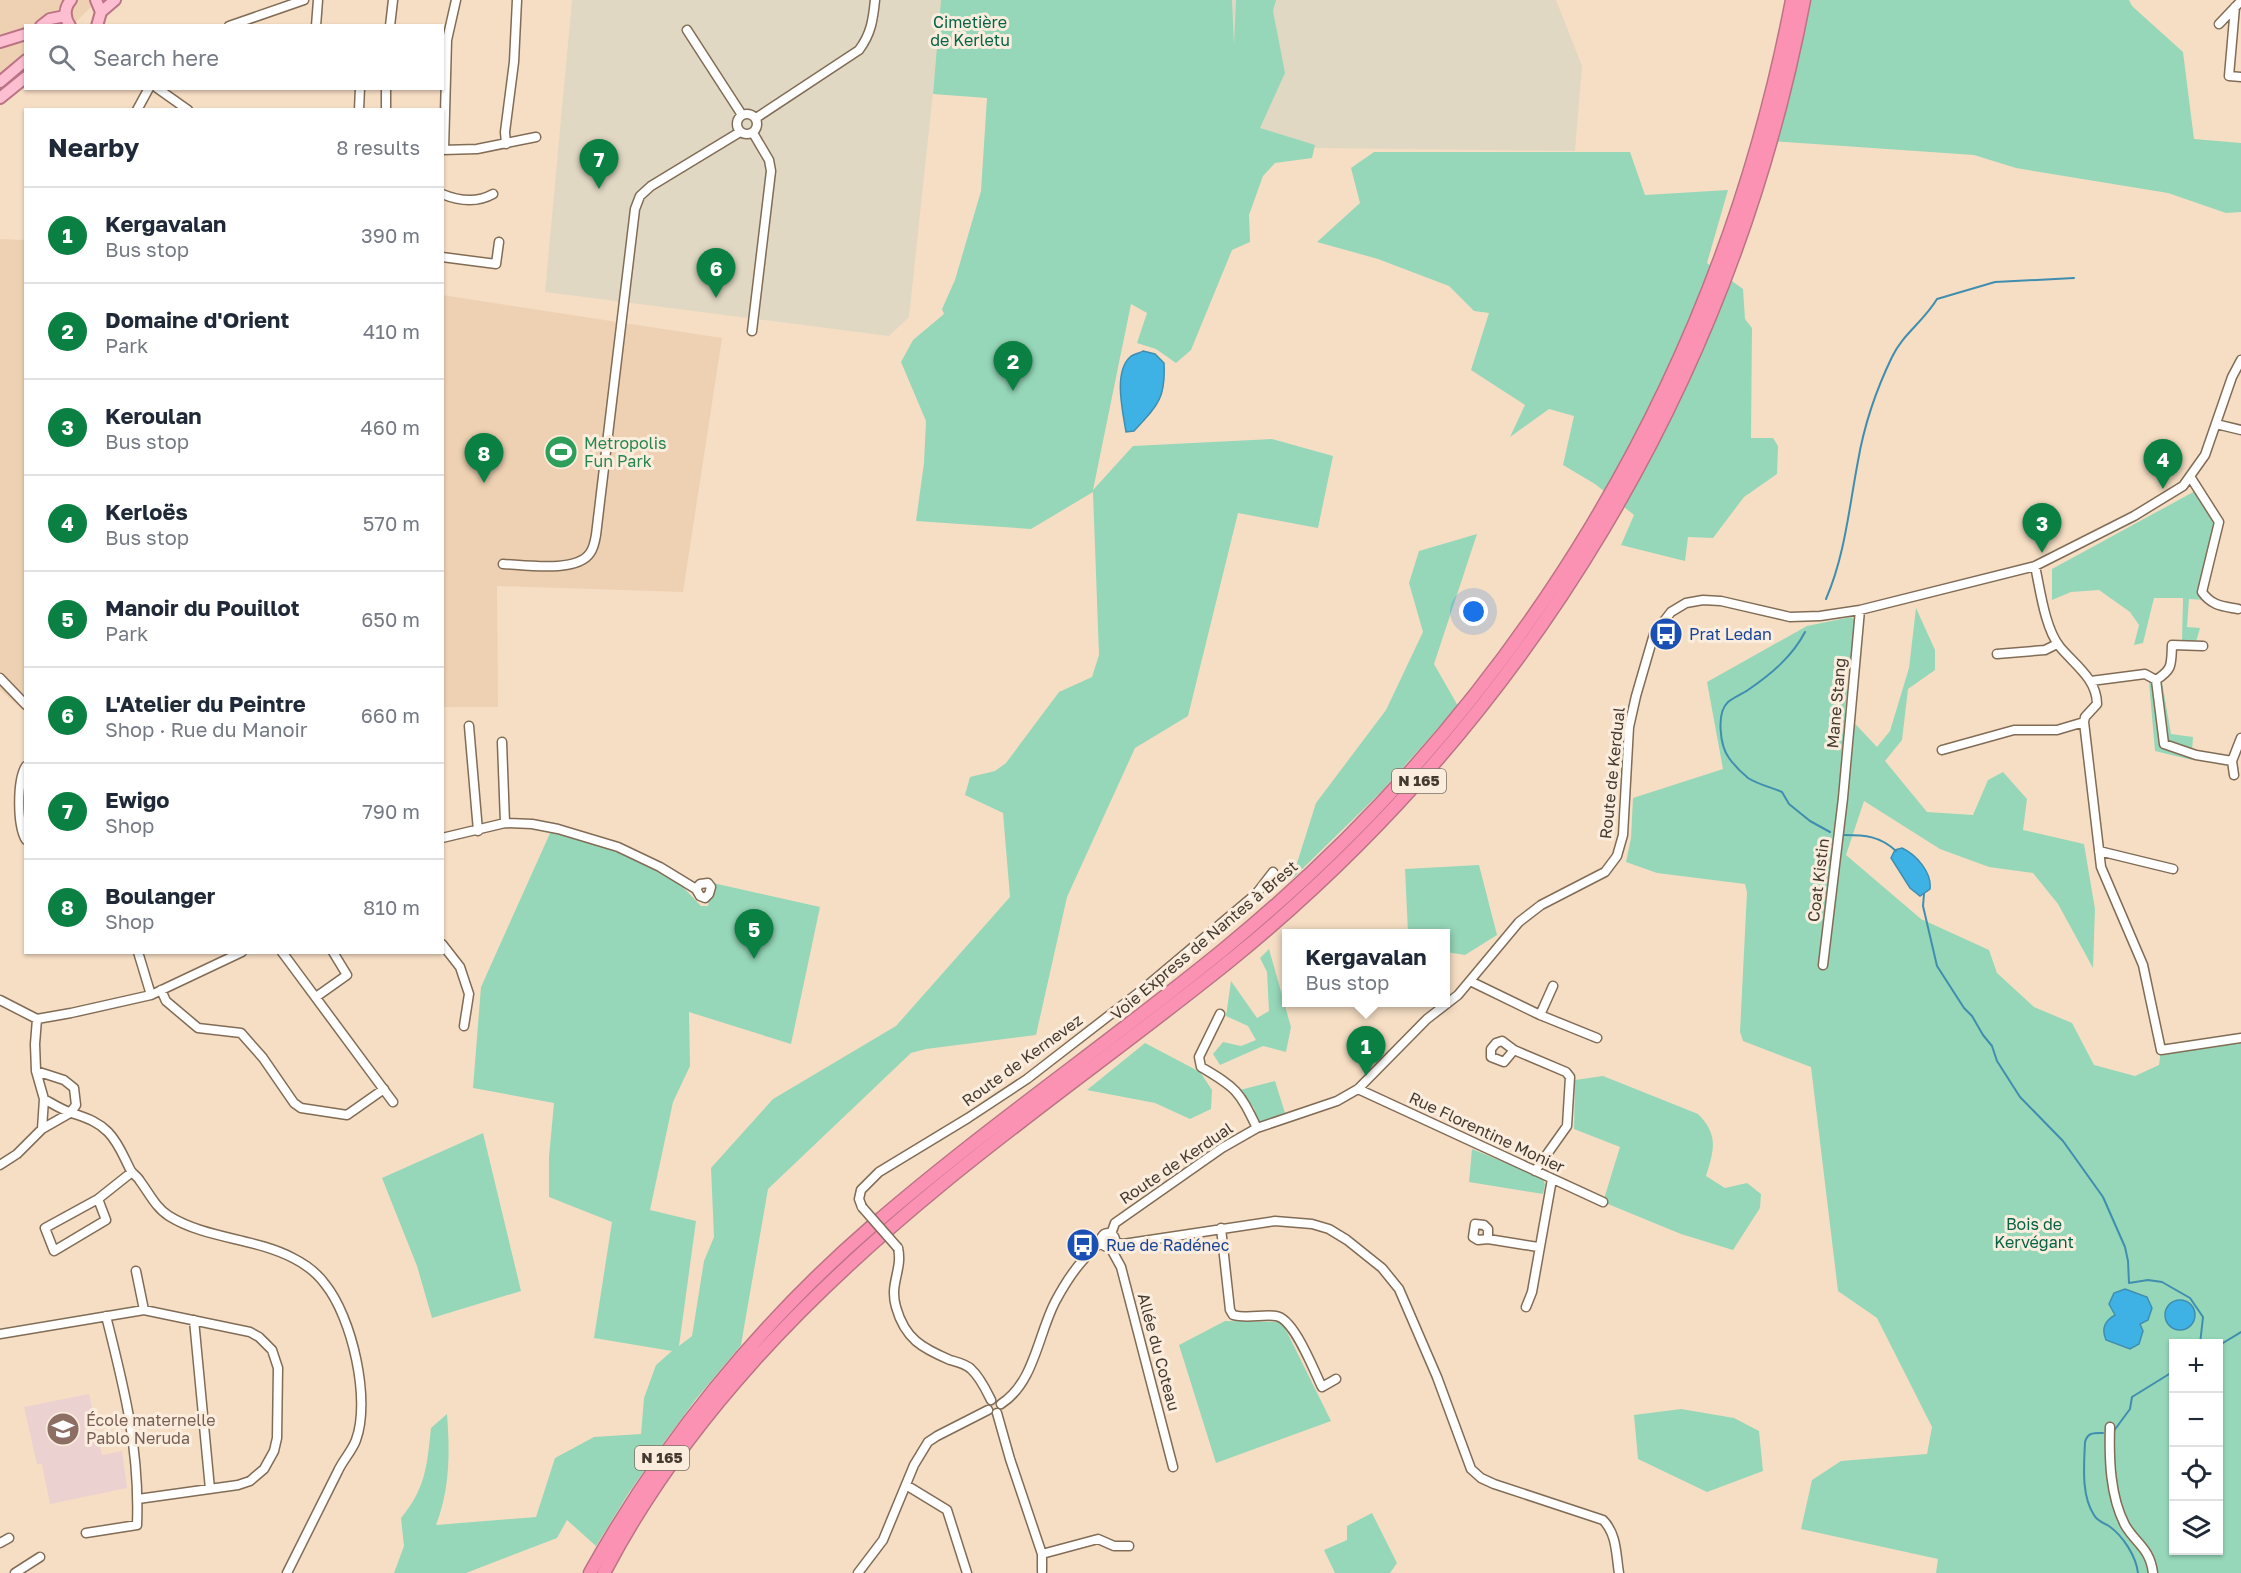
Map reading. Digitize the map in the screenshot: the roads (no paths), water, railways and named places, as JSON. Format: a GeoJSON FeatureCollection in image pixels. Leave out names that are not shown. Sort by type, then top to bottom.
{"type":"FeatureCollection","features":[{"type":"Feature","properties":{"kind":"highway","name":"Voie Express de Nantes à Brest"},"geometry":{"type":"LineString","coordinates":[[590,1573],[634,1500],[699,1408],[747,1351],[808,1286],[870,1228],[935,1174],[1194,974],[1293,890],[1390,794],[1452,725],[1490,677],[1549,594],[1578,548],[1636,449],[1663,396],[1708,291],[1744,188],[1773,87],[1792,0]]}},
{"type":"Feature","properties":{"kind":"highway","name":"Voie Express de Nantes à Brest"},"geometry":{"type":"LineString","coordinates":[[604,1573],[650,1497],[708,1414],[755,1359],[817,1294],[943,1183],[1184,997],[1281,917],[1390,813],[1499,685],[1559,600],[1612,515],[1646,454],[1697,348],[1723,286],[1756,192],[1779,111],[1804,0]]}},
{"type":"Feature","properties":{"kind":"main road"},"geometry":{"type":"LineString","coordinates":[[44,24],[50,19],[66,22],[67,5],[71,0]]}},
{"type":"Feature","properties":{"kind":"main road"},"geometry":{"type":"LineString","coordinates":[[96,0],[102,12]]}},
{"type":"Feature","properties":{"kind":"main road"},"geometry":{"type":"LineString","coordinates":[[98,24],[102,12],[115,0]]}},
{"type":"Feature","properties":{"kind":"main road"},"geometry":{"type":"LineString","coordinates":[[0,42],[24,35]]}},
{"type":"Feature","properties":{"kind":"main road"},"geometry":{"type":"LineString","coordinates":[[0,82],[24,62]]}},
{"type":"Feature","properties":{"kind":"main road"},"geometry":{"type":"LineString","coordinates":[[0,98],[24,79]]}},
{"type":"Feature","properties":{"kind":"street"},"geometry":{"type":"LineString","coordinates":[[235,24],[304,0]]}},
{"type":"Feature","properties":{"kind":"street"},"geometry":{"type":"LineString","coordinates":[[316,24],[318,0]]}},
{"type":"Feature","properties":{"kind":"street"},"geometry":{"type":"LineString","coordinates":[[390,24],[393,0]]}},
{"type":"Feature","properties":{"kind":"street"},"geometry":{"type":"LineString","coordinates":[[444,108],[445,40],[456,0]]}},
{"type":"Feature","properties":{"kind":"street"},"geometry":{"type":"LineString","coordinates":[[506,144],[505,132],[514,62],[516,0]]}},
{"type":"Feature","properties":{"kind":"street"},"geometry":{"type":"LineString","coordinates":[[756,118],[858,50],[868,39],[873,24],[875,0]]}},
{"type":"Feature","properties":{"kind":"street"},"geometry":{"type":"LineString","coordinates":[[2219,24],[2238,4]]}},
{"type":"Feature","properties":{"kind":"street"},"geometry":{"type":"LineString","coordinates":[[2238,4],[2229,76],[2241,77]]}},
{"type":"Feature","properties":{"kind":"street"},"geometry":{"type":"LineString","coordinates":[[687,30],[742,115]]}},
{"type":"Feature","properties":{"kind":"street"},"geometry":{"type":"LineString","coordinates":[[138,108],[148,90]]}},
{"type":"Feature","properties":{"kind":"street"},"geometry":{"type":"LineString","coordinates":[[160,90],[185,108]]}},
{"type":"Feature","properties":{"kind":"street"},"geometry":{"type":"LineString","coordinates":[[358,108],[360,90]]}},
{"type":"Feature","properties":{"kind":"street"},"geometry":{"type":"LineString","coordinates":[[386,108],[387,90]]}},
{"type":"Feature","properties":{"kind":"street"},"geometry":{"type":"LineString","coordinates":[[740,132],[736,123],[742,115],[748,113],[756,118]]}},
{"type":"Feature","properties":{"kind":"street"},"geometry":{"type":"LineString","coordinates":[[503,564],[567,566],[581,562],[591,553],[596,535],[635,209],[640,196],[651,186],[740,132],[747,134],[753,132],[757,127],[756,118]]}},
{"type":"Feature","properties":{"kind":"street"},"geometry":{"type":"LineString","coordinates":[[752,331],[771,171],[769,160],[753,132]]}},
{"type":"Feature","properties":{"kind":"street"},"geometry":{"type":"LineString","coordinates":[[444,150],[477,149],[536,137]]}},
{"type":"Feature","properties":{"kind":"street"},"geometry":{"type":"LineString","coordinates":[[444,195],[481,201],[493,194]]}},
{"type":"Feature","properties":{"kind":"street"},"geometry":{"type":"LineString","coordinates":[[444,257],[496,264],[499,242]]}},
{"type":"Feature","properties":{"kind":"street"},"geometry":{"type":"LineString","coordinates":[[2238,609],[2214,604],[2208,601],[2202,592],[2219,522],[2190,478],[2205,455],[2232,376],[2241,360]]}},
{"type":"Feature","properties":{"kind":"street"},"geometry":{"type":"LineString","coordinates":[[2216,424],[2241,430]]}},
{"type":"Feature","properties":{"kind":"street","name":"Route de Kerdual"},"geometry":{"type":"LineString","coordinates":[[1450,1001],[1458,995],[1519,922],[1541,905],[1605,872],[1617,856],[1623,835],[1629,728],[1654,634],[1671,612],[1686,603],[1703,600],[1721,601],[1790,617],[1820,616],[1860,610],[2035,566],[2134,516],[2183,486],[2190,478]]}},
{"type":"Feature","properties":{"kind":"street"},"geometry":{"type":"LineString","coordinates":[[2035,566],[2047,620],[2057,644],[2091,681],[2097,692],[2097,704],[2085,717],[2084,722],[2101,867],[2144,965],[2161,1050],[2241,1038]]}},
{"type":"Feature","properties":{"kind":"street","name":"Mane Stang"},"geometry":{"type":"LineString","coordinates":[[1843,798],[1860,610]]}},
{"type":"Feature","properties":{"kind":"street"},"geometry":{"type":"LineString","coordinates":[[1997,654],[2045,650],[2057,644]]}},
{"type":"Feature","properties":{"kind":"street"},"geometry":{"type":"LineString","coordinates":[[2156,680],[2167,673],[2171,667],[2172,645],[2203,646]]}},
{"type":"Feature","properties":{"kind":"street"},"geometry":{"type":"LineString","coordinates":[[2091,681],[2145,674],[2156,680]]}},
{"type":"Feature","properties":{"kind":"street"},"geometry":{"type":"LineString","coordinates":[[0,678],[24,703]]}},
{"type":"Feature","properties":{"kind":"street"},"geometry":{"type":"LineString","coordinates":[[2156,680],[2164,744],[2196,755],[2232,761]]}},
{"type":"Feature","properties":{"kind":"street"},"geometry":{"type":"LineString","coordinates":[[1942,750],[2014,730],[2057,730],[2084,722]]}},
{"type":"Feature","properties":{"kind":"street"},"geometry":{"type":"LineString","coordinates":[[469,726],[478,831]]}},
{"type":"Feature","properties":{"kind":"street"},"geometry":{"type":"LineString","coordinates":[[2235,775],[2232,761],[2241,738]]}},
{"type":"Feature","properties":{"kind":"street"},"geometry":{"type":"LineString","coordinates":[[502,742],[505,823]]}},
{"type":"Feature","properties":{"kind":"street"},"geometry":{"type":"LineString","coordinates":[[24,770],[20,777],[21,831],[24,836]]}},
{"type":"Feature","properties":{"kind":"street","name":"Coat Kistin"},"geometry":{"type":"LineString","coordinates":[[1823,965],[1843,798]]}},
{"type":"Feature","properties":{"kind":"street"},"geometry":{"type":"LineString","coordinates":[[444,838],[505,823],[532,824],[558,829],[618,847],[660,867],[696,889]]}},
{"type":"Feature","properties":{"kind":"street"},"geometry":{"type":"LineString","coordinates":[[2099,851],[2173,869]]}},
{"type":"Feature","properties":{"kind":"street","name":"Route de Kernevez"},"geometry":{"type":"LineString","coordinates":[[991,1400],[986,1389],[970,1368],[914,1342],[896,1308],[893,1293],[900,1257],[897,1248],[862,1208],[859,1198],[861,1190],[879,1172],[1027,1079],[1150,982],[1256,894],[1273,872]]}},
{"type":"Feature","properties":{"kind":"street"},"geometry":{"type":"LineString","coordinates":[[444,947],[460,967],[469,994],[464,1026]]}},
{"type":"Feature","properties":{"kind":"street"},"geometry":{"type":"LineString","coordinates":[[139,954],[151,995]]}},
{"type":"Feature","properties":{"kind":"street"},"geometry":{"type":"LineString","coordinates":[[0,1000],[38,1018],[151,995],[238,954]]}},
{"type":"Feature","properties":{"kind":"street"},"geometry":{"type":"LineString","coordinates":[[283,954],[393,1102]]}},
{"type":"Feature","properties":{"kind":"street"},"geometry":{"type":"LineString","coordinates":[[316,998],[348,975],[334,954]]}},
{"type":"Feature","properties":{"kind":"street"},"geometry":{"type":"LineString","coordinates":[[1470,981],[1540,1015],[1597,1038]]}},
{"type":"Feature","properties":{"kind":"street"},"geometry":{"type":"LineString","coordinates":[[1540,1015],[1553,986]]}},
{"type":"Feature","properties":{"kind":"street"},"geometry":{"type":"LineString","coordinates":[[161,990],[166,1001],[198,1028],[241,1034],[263,1058],[294,1103],[301,1108],[347,1115],[384,1089]]}},
{"type":"Feature","properties":{"kind":"street","name":"Route de Kerdual"},"geometry":{"type":"LineString","coordinates":[[998,1413],[1001,1410],[1001,1404],[1018,1390],[1030,1367],[1054,1303],[1074,1270],[1096,1246],[1101,1244],[1102,1235],[1112,1241],[1115,1223],[1222,1148],[1257,1128],[1337,1101],[1358,1089],[1427,1019],[1442,1007]]}},
{"type":"Feature","properties":{"kind":"street"},"geometry":{"type":"LineString","coordinates":[[1220,1014],[1198,1058],[1201,1067],[1227,1082],[1240,1094],[1257,1128]]}},
{"type":"Feature","properties":{"kind":"street"},"geometry":{"type":"LineString","coordinates":[[38,1018],[35,1044],[36,1071],[44,1099],[42,1129]]}},
{"type":"Feature","properties":{"kind":"street"},"geometry":{"type":"LineString","coordinates":[[1514,1050],[1566,1072],[1570,1077],[1567,1126],[1534,1171]]}},
{"type":"Feature","properties":{"kind":"street"},"geometry":{"type":"LineString","coordinates":[[0,1165],[17,1154],[42,1129],[70,1113],[76,1105],[74,1088],[64,1080],[36,1071]]}},
{"type":"Feature","properties":{"kind":"street","name":"Rue Florentine Monier"},"geometry":{"type":"LineString","coordinates":[[1358,1089],[1603,1202]]}},
{"type":"Feature","properties":{"kind":"street"},"geometry":{"type":"LineString","coordinates":[[44,1099],[70,1113],[94,1120],[110,1133],[132,1172],[158,1207],[170,1217],[221,1237],[294,1258],[315,1272],[327,1286],[348,1329],[362,1385],[361,1422],[356,1441],[342,1463],[287,1573]]}},
{"type":"Feature","properties":{"kind":"street"},"geometry":{"type":"LineString","coordinates":[[98,1199],[106,1220],[54,1251],[45,1228],[98,1199],[132,1172]]}},
{"type":"Feature","properties":{"kind":"street"},"geometry":{"type":"LineString","coordinates":[[1526,1307],[1532,1292],[1538,1247],[1552,1179]]}},
{"type":"Feature","properties":{"kind":"street"},"geometry":{"type":"LineString","coordinates":[[1101,1244],[1106,1247],[1112,1241],[1123,1244],[1275,1221],[1312,1224],[1347,1240],[1382,1268],[1399,1289],[1437,1377],[1471,1469],[1481,1478],[1494,1484],[1603,1520],[1614,1539],[1619,1573]]}},
{"type":"Feature","properties":{"kind":"street"},"geometry":{"type":"LineString","coordinates":[[1221,1228],[1230,1310],[1233,1315],[1278,1316],[1285,1319],[1294,1331],[1322,1387],[1336,1379]]}},
{"type":"Feature","properties":{"kind":"street"},"geometry":{"type":"LineString","coordinates":[[1488,1239],[1538,1247]]}},
{"type":"Feature","properties":{"kind":"street","name":"Allée du Coteau"},"geometry":{"type":"LineString","coordinates":[[1112,1241],[1121,1267],[1173,1467]]}},
{"type":"Feature","properties":{"kind":"street"},"geometry":{"type":"LineString","coordinates":[[136,1271],[144,1310]]}},
{"type":"Feature","properties":{"kind":"street"},"geometry":{"type":"LineString","coordinates":[[0,1334],[144,1310],[250,1332],[259,1337],[272,1350],[278,1368],[277,1438],[268,1464],[257,1476],[243,1484],[138,1500]]}},
{"type":"Feature","properties":{"kind":"street"},"geometry":{"type":"LineString","coordinates":[[86,1533],[137,1525],[138,1500],[130,1411],[106,1316]]}},
{"type":"Feature","properties":{"kind":"street"},"geometry":{"type":"LineString","coordinates":[[194,1320],[210,1489]]}},
{"type":"Feature","properties":{"kind":"street"},"geometry":{"type":"LineString","coordinates":[[988,1410],[991,1400],[998,1400],[1001,1404]]}},
{"type":"Feature","properties":{"kind":"street"},"geometry":{"type":"LineString","coordinates":[[988,1410],[993,1414],[998,1413],[1010,1459],[1042,1554],[1042,1571]]}},
{"type":"Feature","properties":{"kind":"street"},"geometry":{"type":"LineString","coordinates":[[858,1573],[883,1540],[914,1465],[928,1442],[988,1410]]}},
{"type":"Feature","properties":{"kind":"street"},"geometry":{"type":"LineString","coordinates":[[2110,1427],[2110,1463],[2119,1509],[2131,1534],[2148,1554],[2153,1573]]}},
{"type":"Feature","properties":{"kind":"street"},"geometry":{"type":"LineString","coordinates":[[906,1485],[947,1510],[967,1573]]}},
{"type":"Feature","properties":{"kind":"street"},"geometry":{"type":"LineString","coordinates":[[0,1543],[9,1538]]}},
{"type":"Feature","properties":{"kind":"street"},"geometry":{"type":"LineString","coordinates":[[1042,1554],[1098,1539],[1114,1546],[1129,1546]]}},
{"type":"Feature","properties":{"kind":"street"},"geometry":{"type":"LineString","coordinates":[[15,1573],[40,1557]]}},
{"type":"Feature","properties":{"kind":"water"},"geometry":{"type":"Polygon","coordinates":[[[1143,351],[1155,354],[1164,363],[1163,385],[1158,401],[1149,415],[1134,431],[1126,432],[1120,382],[1125,364],[1130,357],[1143,351]]]}},
{"type":"Feature","properties":{"kind":"water"},"geometry":{"type":"Polygon","coordinates":[[[1902,848],[1918,860],[1929,877],[1930,889],[1920,896],[1910,888],[1891,858],[1895,850],[1902,848]]]}},
{"type":"Feature","properties":{"kind":"water"},"geometry":{"type":"Polygon","coordinates":[[[2125,1289],[2147,1297],[2152,1308],[2148,1320],[2140,1324],[2143,1331],[2139,1344],[2130,1349],[2106,1340],[2104,1332],[2106,1322],[2115,1315],[2109,1304],[2114,1293],[2125,1289]]]}},
{"type":"Feature","properties":{"kind":"water"},"geometry":{"type":"Polygon","coordinates":[[[2180,1300],[2191,1304],[2195,1315],[2191,1326],[2180,1330],[2169,1326],[2165,1315],[2169,1304],[2180,1300]]]}},
{"type":"Feature","properties":{"kind":"waterway"},"geometry":{"type":"LineString","coordinates":[[1826,599],[1838,565],[1846,531],[1867,421],[1886,369],[1901,342],[1937,299],[1995,282],[2074,278]]}},
{"type":"Feature","properties":{"kind":"waterway"},"geometry":{"type":"LineString","coordinates":[[1805,632],[1794,649],[1773,671],[1728,702],[1722,714],[1721,730],[1726,753],[1748,778],[1782,792],[1789,804],[1810,821],[1830,832]]}},
{"type":"Feature","properties":{"kind":"waterway"},"geometry":{"type":"LineString","coordinates":[[1844,835],[1872,837],[1896,851]]}},
{"type":"Feature","properties":{"kind":"waterway"},"geometry":{"type":"LineString","coordinates":[[1924,894],[1923,906],[1937,966],[1992,1046],[1997,1061],[2020,1097],[2063,1141],[2103,1197],[2125,1247],[2129,1283],[2148,1280],[2162,1282],[2190,1298],[2203,1317],[2201,1339]]}},
{"type":"Feature","properties":{"kind":"waterway"},"geometry":{"type":"LineString","coordinates":[[2223,1343],[2241,1332]]}},
{"type":"Feature","properties":{"kind":"waterway"},"geometry":{"type":"LineString","coordinates":[[2113,1432],[2130,1409],[2132,1397],[2169,1374]]}},
{"type":"Feature","properties":{"kind":"waterway"},"geometry":{"type":"LineString","coordinates":[[2103,1433],[2094,1433],[2085,1442],[2084,1480],[2087,1498],[2095,1517],[2114,1530],[2128,1547],[2135,1560],[2138,1573]]}},
{"type":"Feature","properties":{"kind":"place","name":"Ewigo"},"geometry":{"type":"Point","coordinates":[599,189]}},
{"type":"Feature","properties":{"kind":"place","name":"L'Atelier du Peintre"},"geometry":{"type":"Point","coordinates":[716,298]}},
{"type":"Feature","properties":{"kind":"place","name":"Domaine d'Orient"},"geometry":{"type":"Point","coordinates":[1013,391]}},
{"type":"Feature","properties":{"kind":"place","name":"Metropolis Fun Park"},"geometry":{"type":"Point","coordinates":[561,452]}},
{"type":"Feature","properties":{"kind":"place","name":"Boulanger"},"geometry":{"type":"Point","coordinates":[484,483]}},
{"type":"Feature","properties":{"kind":"place","name":"Kerloës"},"geometry":{"type":"Point","coordinates":[2163,489]}},
{"type":"Feature","properties":{"kind":"place","name":"Keroulan"},"geometry":{"type":"Point","coordinates":[2042,553]}},
{"type":"Feature","properties":{"kind":"place","name":"Prat Ledan"},"geometry":{"type":"Point","coordinates":[1666,634]}},
{"type":"Feature","properties":{"kind":"place","name":"Manoir du Pouillot"},"geometry":{"type":"Point","coordinates":[754,959]}},
{"type":"Feature","properties":{"kind":"place","name":"Kergavalan"},"geometry":{"type":"Point","coordinates":[1366,1076]}},
{"type":"Feature","properties":{"kind":"place","name":"Rue de Radénec"},"geometry":{"type":"Point","coordinates":[1083,1245]}},
{"type":"Feature","properties":{"kind":"place","name":"École maternelle Pablo Neruda"},"geometry":{"type":"Point","coordinates":[63,1429]}},
{"type":"Feature","properties":{"kind":"park label","name":"Cimetière de Kerletu"},"geometry":{"type":"Point","coordinates":[970,31]}},
{"type":"Feature","properties":{"kind":"park label","name":"Bois de Kervégant"},"geometry":{"type":"Point","coordinates":[2034,1233]}}]}
